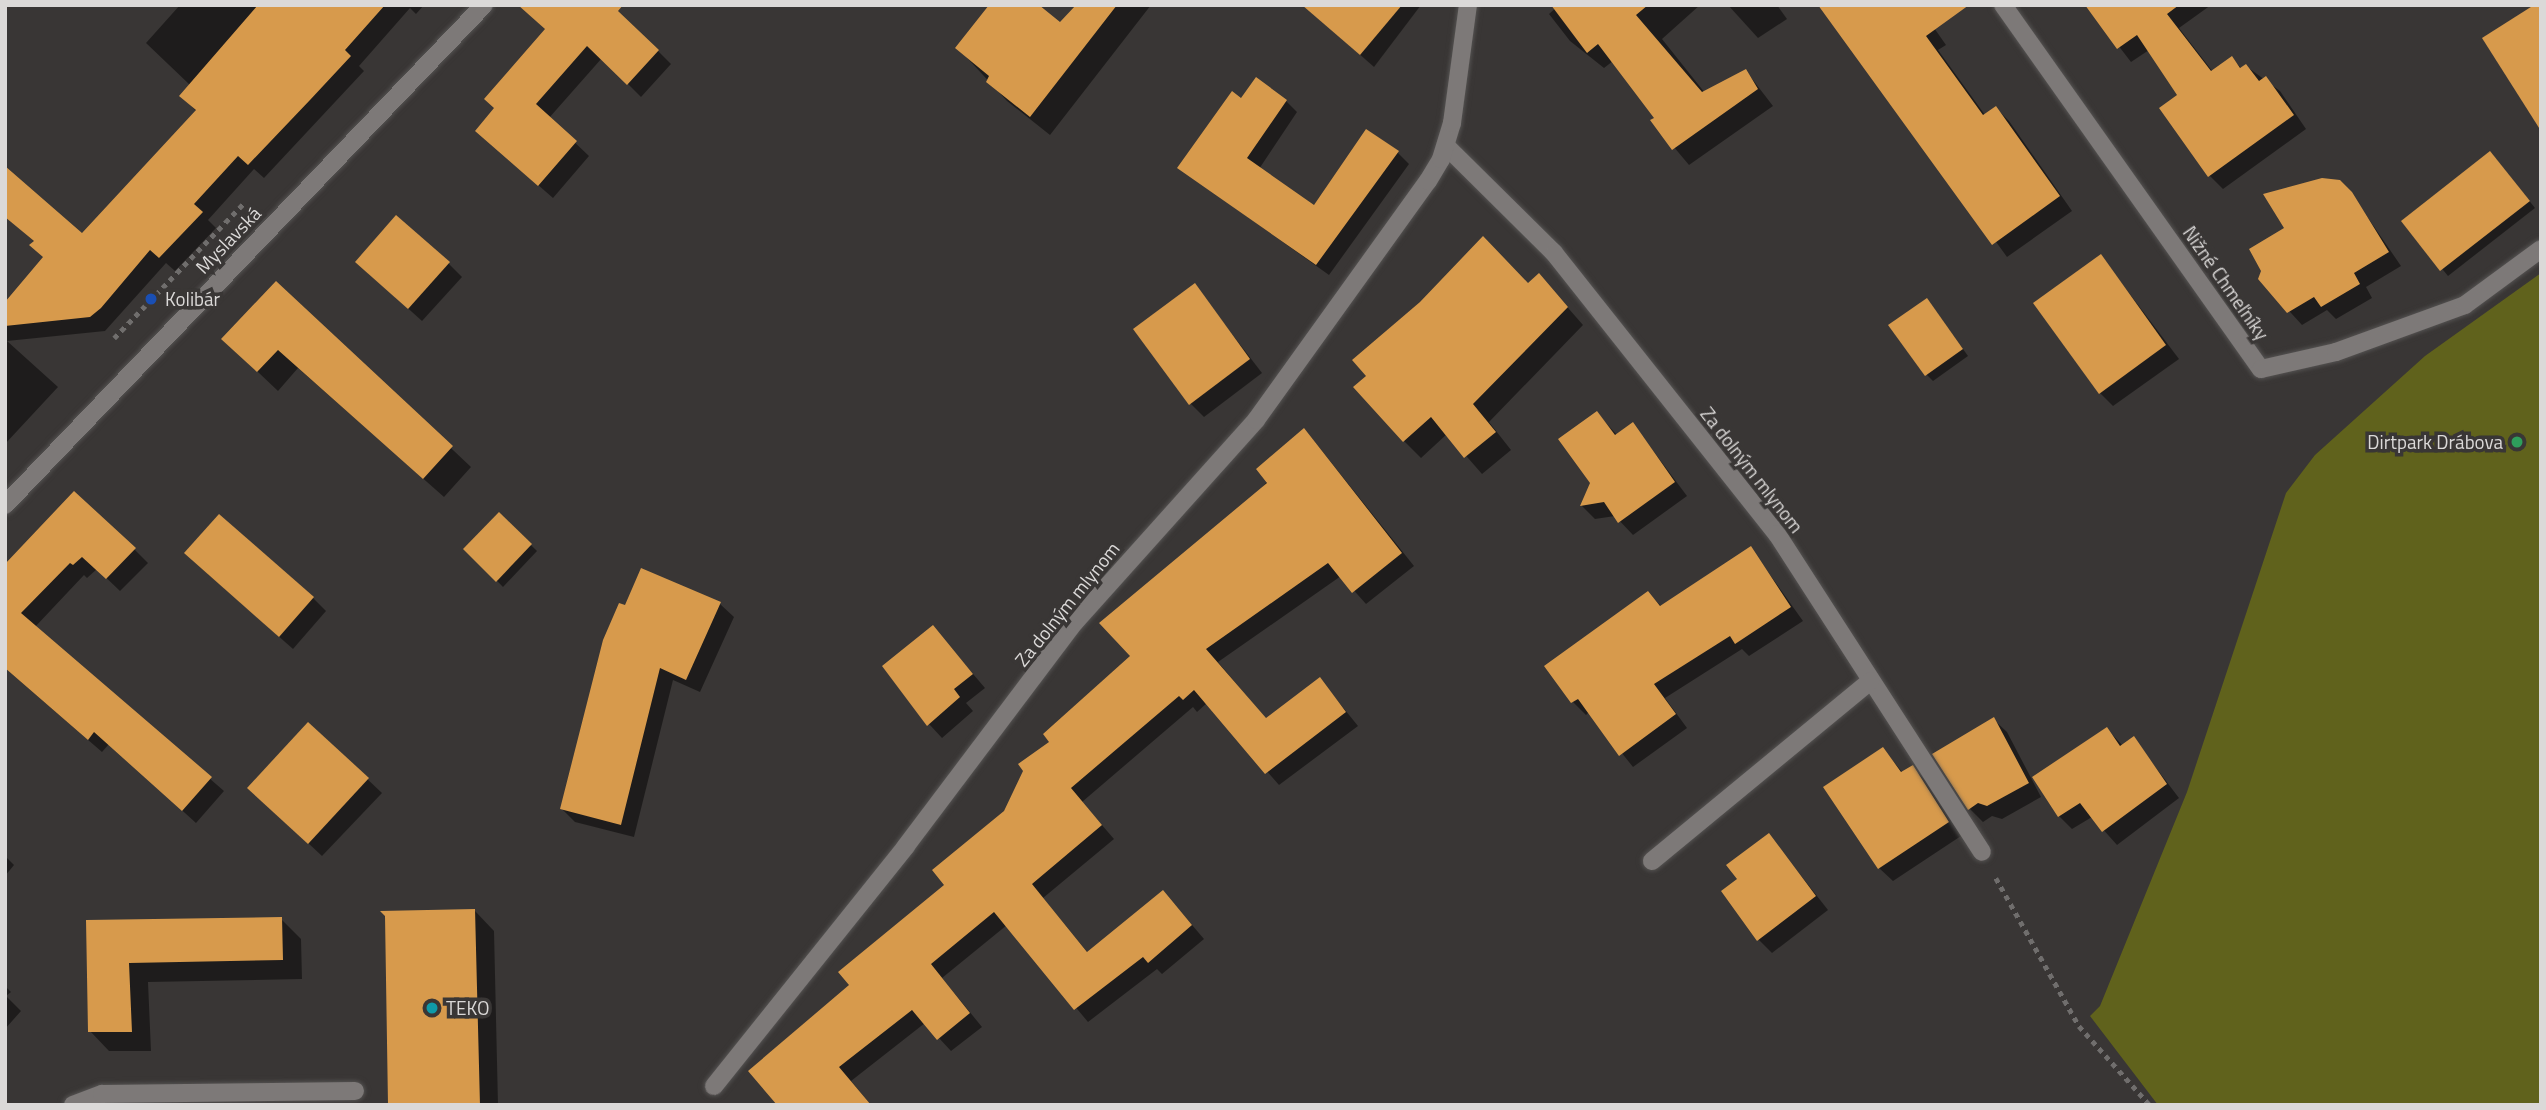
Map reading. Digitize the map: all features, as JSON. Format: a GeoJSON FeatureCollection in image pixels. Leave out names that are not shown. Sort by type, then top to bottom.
{"type":"FeatureCollection","features":[{"type":"Feature","properties":{"kind":"street","name":"Myslavská"},"geometry":{"type":"LineString","coordinates":[[5,505],[484,5]]}},
{"type":"Feature","properties":{"kind":"street","name":"Za dolným mlynom"},"geometry":{"type":"LineString","coordinates":[[714,1086],[931,814],[1074,622],[1278,392],[1428,181],[1446,146],[1468,5]]}},
{"type":"Feature","properties":{"kind":"street","name":"Nižné Chmeľníky"},"geometry":{"type":"LineString","coordinates":[[2003,5],[2261,369],[2336,352],[2465,305],[2541,249]]}},
{"type":"Feature","properties":{"kind":"street","name":"Za dolným mlynom"},"geometry":{"type":"LineString","coordinates":[[1446,146],[1554,253],[1769,523],[1982,852]]}},
{"type":"Feature","properties":{"kind":"street"},"geometry":{"type":"LineString","coordinates":[[1652,861],[1870,681]]}},
{"type":"Feature","properties":{"kind":"street"},"geometry":{"type":"LineString","coordinates":[[73,1105],[102,1094],[355,1091]]}},
{"type":"Feature","properties":{"kind":"path"},"geometry":{"type":"LineString","coordinates":[[1982,852],[2079,1026],[2150,1105]]}},
{"type":"Feature","properties":{"kind":"shaded area"},"geometry":{"type":"Polygon","coordinates":[[[2541,273],[2541,1105],[2158,1105],[2090,1016],[2100,1006],[2187,792],[2286,493],[2315,455],[2425,356],[2541,273]]]}},
{"type":"Feature","properties":{"kind":"building"},"geometry":{"type":"Polygon","coordinates":[[[258,5],[385,5],[345,50],[351,56],[310,100],[248,165],[238,156],[194,204],[203,212],[159,258],[150,250],[101,308],[90,317],[5,326],[5,302],[43,257],[29,245],[34,241],[5,217],[5,166],[82,233],[196,110],[179,96],[258,5]]]}},
{"type":"Feature","properties":{"kind":"building"},"geometry":{"type":"Polygon","coordinates":[[[518,5],[623,5],[618,11],[659,50],[627,85],[587,46],[536,104],[577,141],[538,186],[475,131],[494,108],[484,99],[545,29],[518,5]]]}},
{"type":"Feature","properties":{"kind":"building"},"geometry":{"type":"Polygon","coordinates":[[[989,5],[1039,5],[1060,22],[1076,5],[1117,5],[1030,117],[986,82],[989,76],[955,48],[989,5]]]}},
{"type":"Feature","properties":{"kind":"building"},"geometry":{"type":"Polygon","coordinates":[[[1302,5],[1402,5],[1360,55],[1302,5]]]}},
{"type":"Feature","properties":{"kind":"building"},"geometry":{"type":"Polygon","coordinates":[[[1551,5],[1648,5],[1636,15],[1702,92],[1746,69],[1758,89],[1672,150],[1650,120],[1654,118],[1598,44],[1587,53],[1551,5]]]}},
{"type":"Feature","properties":{"kind":"building"},"geometry":{"type":"Polygon","coordinates":[[[1818,5],[1969,5],[1926,36],[1983,115],[1996,106],[2060,196],[1992,245],[1818,5]]]}},
{"type":"Feature","properties":{"kind":"building"},"geometry":{"type":"Polygon","coordinates":[[[2085,5],[2179,5],[2167,14],[2211,71],[2232,56],[2240,68],[2246,64],[2259,81],[2266,76],[2294,115],[2208,177],[2159,108],[2177,95],[2137,35],[2117,49],[2085,5]]]}},
{"type":"Feature","properties":{"kind":"building"},"geometry":{"type":"Polygon","coordinates":[[[2534,5],[2541,5],[2541,131],[2482,38],[2534,5]]]}},
{"type":"Feature","properties":{"kind":"building"},"geometry":{"type":"Polygon","coordinates":[[[1256,77],[1287,100],[1247,158],[1314,205],[1366,129],[1399,151],[1316,265],[1177,168],[1232,91],[1241,98],[1256,77]]]}},
{"type":"Feature","properties":{"kind":"building"},"geometry":{"type":"Polygon","coordinates":[[[2490,151],[2530,201],[2440,271],[2401,221],[2490,151]]]}},
{"type":"Feature","properties":{"kind":"building"},"geometry":{"type":"Polygon","coordinates":[[[2322,178],[2340,180],[2352,192],[2389,252],[2354,273],[2360,284],[2321,307],[2314,297],[2287,313],[2258,279],[2261,271],[2249,249],[2284,228],[2263,194],[2322,178]]]}},
{"type":"Feature","properties":{"kind":"building"},"geometry":{"type":"Polygon","coordinates":[[[396,215],[450,262],[408,309],[355,262],[396,215]]]}},
{"type":"Feature","properties":{"kind":"building"},"geometry":{"type":"Polygon","coordinates":[[[1483,236],[1528,283],[1539,273],[1568,307],[1473,404],[1496,432],[1464,458],[1431,417],[1403,442],[1353,387],[1366,376],[1352,360],[1420,302],[1483,236]]]}},
{"type":"Feature","properties":{"kind":"building"},"geometry":{"type":"Polygon","coordinates":[[[2101,254],[2166,345],[2099,394],[2033,303],[2101,254]]]}},
{"type":"Feature","properties":{"kind":"building"},"geometry":{"type":"Polygon","coordinates":[[[276,281],[453,446],[423,479],[278,350],[257,372],[221,339],[276,281]]]}},
{"type":"Feature","properties":{"kind":"building"},"geometry":{"type":"Polygon","coordinates":[[[1195,283],[1250,359],[1189,405],[1133,329],[1195,283]]]}},
{"type":"Feature","properties":{"kind":"building"},"geometry":{"type":"Polygon","coordinates":[[[1927,298],[1963,349],[1925,376],[1888,325],[1927,298]]]}},
{"type":"Feature","properties":{"kind":"building"},"geometry":{"type":"Polygon","coordinates":[[[1597,411],[1615,435],[1633,422],[1675,482],[1618,523],[1604,502],[1580,506],[1590,483],[1558,439],[1597,411]]]}},
{"type":"Feature","properties":{"kind":"building"},"geometry":{"type":"Polygon","coordinates":[[[1304,428],[1402,553],[1352,593],[1328,563],[1206,649],[1266,718],[1320,677],[1346,712],[1265,774],[1194,690],[1183,700],[1179,696],[1071,788],[1102,825],[1032,884],[1087,952],[1163,890],[1192,925],[1148,963],[1143,957],[1074,1010],[994,912],[931,964],[970,1013],[937,1040],[912,1010],[839,1067],[871,1105],[777,1105],[748,1071],[849,985],[838,972],[944,885],[932,870],[1004,811],[1023,771],[1018,764],[1049,742],[1043,734],[1130,656],[1099,623],[1267,483],[1256,469],[1304,428]]]}},
{"type":"Feature","properties":{"kind":"building"},"geometry":{"type":"Polygon","coordinates":[[[74,491],[136,548],[106,579],[82,557],[73,565],[70,563],[21,613],[212,777],[182,811],[94,732],[88,740],[5,668],[5,564],[74,491]]]}},
{"type":"Feature","properties":{"kind":"building"},"geometry":{"type":"Polygon","coordinates":[[[499,512],[532,544],[496,582],[463,549],[499,512]]]}},
{"type":"Feature","properties":{"kind":"building"},"geometry":{"type":"Polygon","coordinates":[[[219,514],[314,597],[279,637],[184,553],[219,514]]]}},
{"type":"Feature","properties":{"kind":"building"},"geometry":{"type":"Polygon","coordinates":[[[1751,546],[1791,607],[1735,644],[1730,636],[1654,684],[1676,714],[1619,756],[1578,699],[1571,703],[1544,666],[1648,591],[1660,606],[1751,546]]]}},
{"type":"Feature","properties":{"kind":"building"},"geometry":{"type":"Polygon","coordinates":[[[641,568],[721,602],[686,680],[660,668],[621,825],[560,809],[603,640],[619,603],[625,605],[641,568]]]}},
{"type":"Feature","properties":{"kind":"building"},"geometry":{"type":"Polygon","coordinates":[[[933,625],[973,674],[954,689],[960,697],[927,726],[882,666],[933,625]]]}},
{"type":"Feature","properties":{"kind":"building"},"geometry":{"type":"Polygon","coordinates":[[[1994,717],[2029,783],[1987,806],[1978,803],[1968,810],[1932,754],[1994,717]]]}},
{"type":"Feature","properties":{"kind":"building"},"geometry":{"type":"Polygon","coordinates":[[[308,722],[369,778],[308,844],[247,788],[308,722]]]}},
{"type":"Feature","properties":{"kind":"building"},"geometry":{"type":"Polygon","coordinates":[[[2107,727],[2120,746],[2134,736],[2167,784],[2102,832],[2080,803],[2058,817],[2032,777],[2107,727]]]}},
{"type":"Feature","properties":{"kind":"building"},"geometry":{"type":"Polygon","coordinates":[[[1883,747],[1901,772],[1913,765],[1949,822],[1878,869],[1823,787],[1883,747]]]}},
{"type":"Feature","properties":{"kind":"building"},"geometry":{"type":"Polygon","coordinates":[[[1769,833],[1816,896],[1757,941],[1721,891],[1737,879],[1726,865],[1769,833]]]}},
{"type":"Feature","properties":{"kind":"building","name":"TEKO"},"geometry":{"type":"Polygon","coordinates":[[[475,909],[480,1105],[388,1105],[385,916],[380,911],[475,909]]]}},
{"type":"Feature","properties":{"kind":"building"},"geometry":{"type":"Polygon","coordinates":[[[282,917],[283,960],[129,963],[132,1032],[88,1032],[86,920],[282,917]]]}},
{"type":"Feature","properties":{"kind":"place","name":"Kolibár"},"geometry":{"type":"Point","coordinates":[151,299]}},
{"type":"Feature","properties":{"kind":"place","name":"Dirtpark Drábova"},"geometry":{"type":"Point","coordinates":[2517,442]}},
{"type":"Feature","properties":{"kind":"place","name":"TEKO"},"geometry":{"type":"Point","coordinates":[432,1008]}}]}
